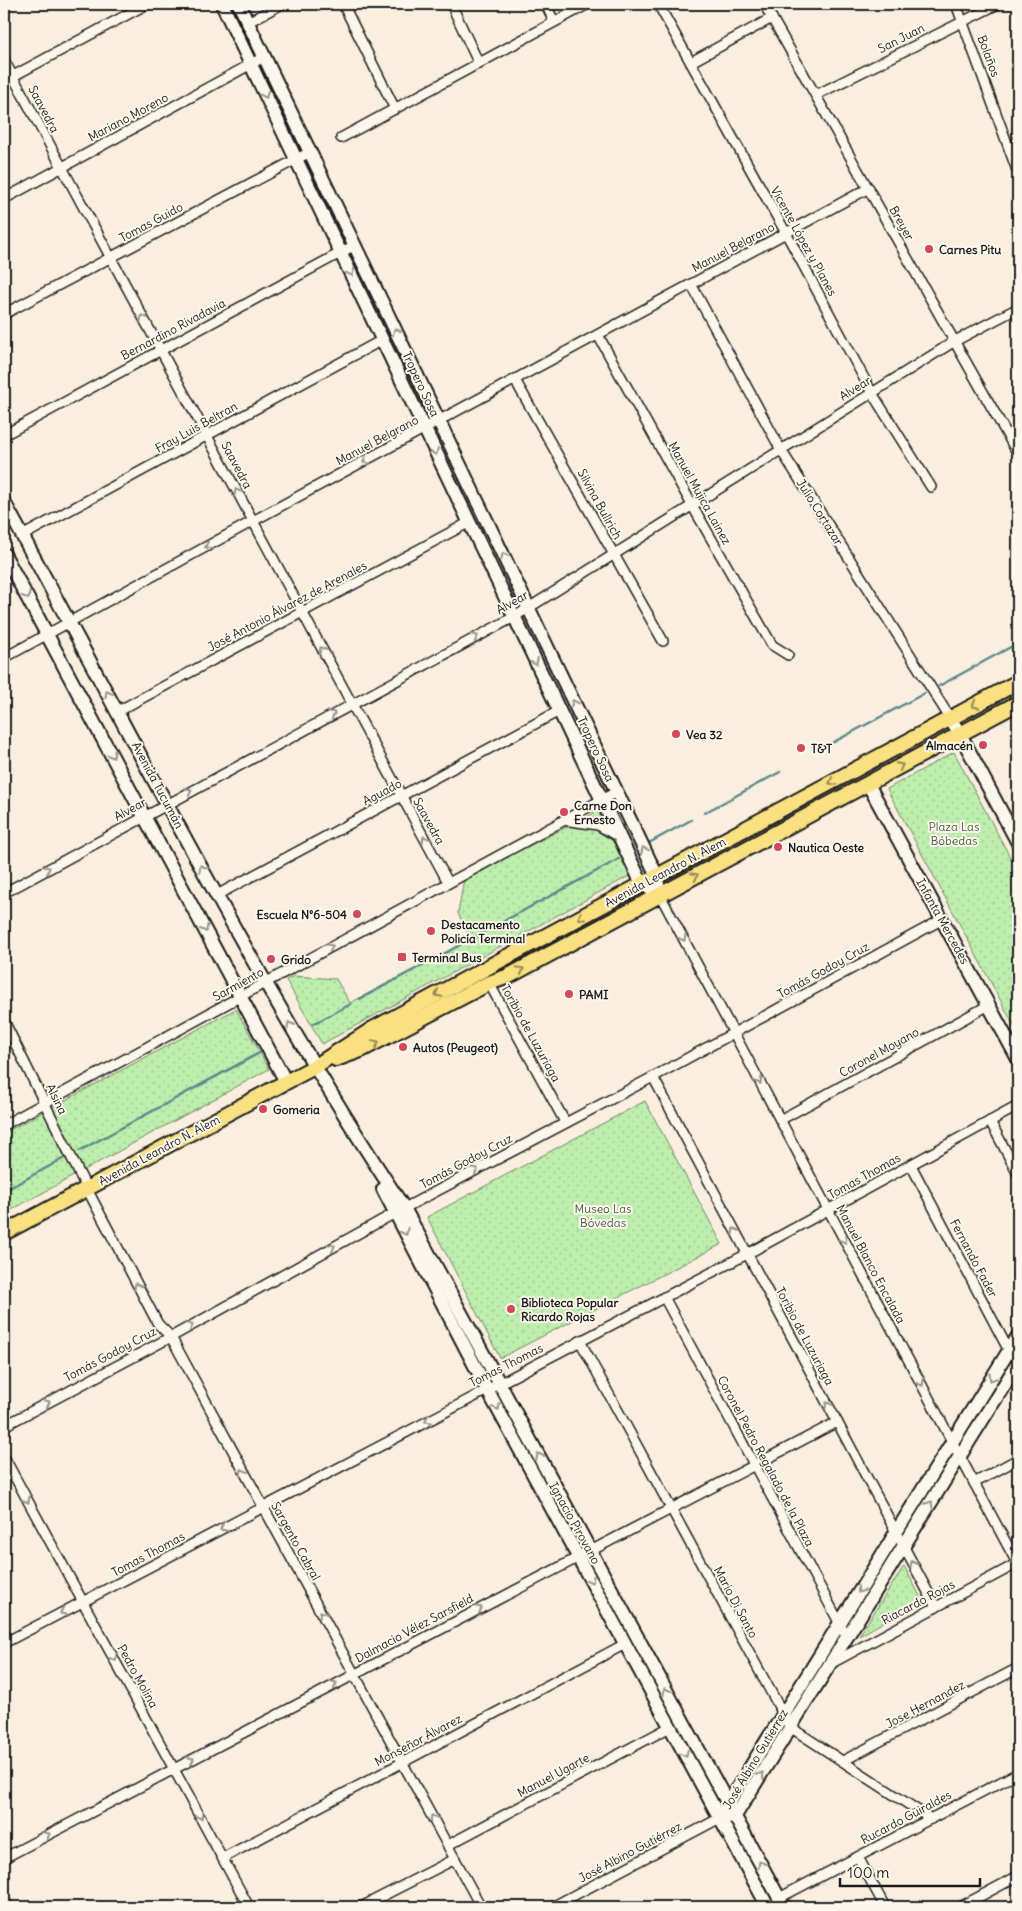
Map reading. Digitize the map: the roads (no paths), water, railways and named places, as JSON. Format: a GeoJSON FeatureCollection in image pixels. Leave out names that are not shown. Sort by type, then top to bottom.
{"type":"FeatureCollection","features":[{"type":"Feature","properties":{"kind":"main road","name":"Avenida Leandro N. Alem"},"geometry":{"type":"LineString","coordinates":[[4,1233],[314,1067],[370,1030],[1018,682]]}},
{"type":"Feature","properties":{"kind":"main road","name":"Avenida Leandro N. Alem"},"geometry":{"type":"LineString","coordinates":[[314,1067],[362,1050],[489,983],[509,976],[1018,703]]}},
{"type":"Feature","properties":{"kind":"street"},"geometry":{"type":"LineString","coordinates":[[4,80],[148,4]]}},
{"type":"Feature","properties":{"kind":"street","name":"Tropero Sosa"},"geometry":{"type":"LineString","coordinates":[[222,4],[642,884]]}},
{"type":"Feature","properties":{"kind":"street","name":"Tropero Sosa"},"geometry":{"type":"LineString","coordinates":[[239,4],[657,876],[660,895]]}},
{"type":"Feature","properties":{"kind":"street"},"geometry":{"type":"LineString","coordinates":[[248,22],[282,4]]}},
{"type":"Feature","properties":{"kind":"street"},"geometry":{"type":"LineString","coordinates":[[343,4],[395,109]]}},
{"type":"Feature","properties":{"kind":"street"},"geometry":{"type":"LineString","coordinates":[[451,4],[479,64]]}},
{"type":"Feature","properties":{"kind":"street"},"geometry":{"type":"LineString","coordinates":[[546,4],[554,22]]}},
{"type":"Feature","properties":{"kind":"street"},"geometry":{"type":"LineString","coordinates":[[341,138],[588,4]]}},
{"type":"Feature","properties":{"kind":"street","name":"Vicente López y Planes"},"geometry":{"type":"LineString","coordinates":[[658,4],[786,233],[872,393],[931,487]]}},
{"type":"Feature","properties":{"kind":"street","name":"Breyer"},"geometry":{"type":"LineString","coordinates":[[764,4],[1018,454]]}},
{"type":"Feature","properties":{"kind":"street","name":"Bolaños"},"geometry":{"type":"LineString","coordinates":[[956,4],[1018,173]]}},
{"type":"Feature","properties":{"kind":"street","name":"San Juan"},"geometry":{"type":"LineString","coordinates":[[816,95],[998,4]]}},
{"type":"Feature","properties":{"kind":"street"},"geometry":{"type":"LineString","coordinates":[[691,62],[772,18]]}},
{"type":"Feature","properties":{"kind":"street","name":"Mariano Moreno"},"geometry":{"type":"LineString","coordinates":[[4,199],[264,57]]}},
{"type":"Feature","properties":{"kind":"street","name":"Saavedra"},"geometry":{"type":"LineString","coordinates":[[4,60],[448,882]]}},
{"type":"Feature","properties":{"kind":"street","name":"Tomas Guido"},"geometry":{"type":"LineString","coordinates":[[4,314],[310,152]]}},
{"type":"Feature","properties":{"kind":"street","name":"Manuel Belgrano"},"geometry":{"type":"LineString","coordinates":[[4,658],[868,188]]}},
{"type":"Feature","properties":{"kind":"street","name":"Bernardino Rivadavia"},"geometry":{"type":"LineString","coordinates":[[4,435],[355,245]]}},
{"type":"Feature","properties":{"kind":"street","name":"Julio Cortazar"},"geometry":{"type":"LineString","coordinates":[[692,284],[781,450],[960,734],[1018,843]]}},
{"type":"Feature","properties":{"kind":"street","name":"Alvear"},"geometry":{"type":"LineString","coordinates":[[4,893],[167,803],[514,617],[954,341],[1018,308]]}},
{"type":"Feature","properties":{"kind":"street","name":"Manuel Mujica Lainez"},"geometry":{"type":"LineString","coordinates":[[598,335],[772,645],[788,655]]}},
{"type":"Feature","properties":{"kind":"street","name":"Fray Luis Beltran"},"geometry":{"type":"LineString","coordinates":[[22,536],[382,340]]}},
{"type":"Feature","properties":{"kind":"street","name":"Silvina Bullrich"},"geometry":{"type":"LineString","coordinates":[[515,380],[662,641]]}},
{"type":"Feature","properties":{"kind":"street","name":"Avenida Tucumán"},"geometry":{"type":"LineString","coordinates":[[4,502],[167,803],[314,1067]]}},
{"type":"Feature","properties":{"kind":"street","name":"José Antonio Álvarez de Arenales"},"geometry":{"type":"LineString","coordinates":[[118,711],[468,522]]}},
{"type":"Feature","properties":{"kind":"street"},"geometry":{"type":"LineString","coordinates":[[4,554],[286,1082]]}},
{"type":"Feature","properties":{"kind":"street","name":"Aguado"},"geometry":{"type":"LineString","coordinates":[[218,895],[559,711]]}},
{"type":"Feature","properties":{"kind":"street","name":"Infanta Mercedes"},"geometry":{"type":"LineString","coordinates":[[868,784],[1018,1059]]}},
{"type":"Feature","properties":{"kind":"street","name":"Sarmiento"},"geometry":{"type":"LineString","coordinates":[[4,1125],[616,792]]}},
{"type":"Feature","properties":{"kind":"street"},"geometry":{"type":"LineString","coordinates":[[563,820],[598,825],[620,838]]}},
{"type":"Feature","properties":{"kind":"street"},"geometry":{"type":"LineString","coordinates":[[642,884],[660,895]]}},
{"type":"Feature","properties":{"kind":"street","name":"Manuel Blanco Encalada"},"geometry":{"type":"LineString","coordinates":[[660,895],[1018,1563]]}},
{"type":"Feature","properties":{"kind":"street","name":"Tomás Godoy Cruz"},"geometry":{"type":"LineString","coordinates":[[4,1426],[399,1210],[652,1077],[941,920]]}},
{"type":"Feature","properties":{"kind":"street","name":"Toribio de Luzuriaga"},"geometry":{"type":"LineString","coordinates":[[489,983],[565,1122]]}},
{"type":"Feature","properties":{"kind":"street","name":"Coronel Moyano"},"geometry":{"type":"LineString","coordinates":[[780,1120],[989,1005]]}},
{"type":"Feature","properties":{"kind":"street","name":"Alsina"},"geometry":{"type":"LineString","coordinates":[[4,1021],[87,1188]]}},
{"type":"Feature","properties":{"kind":"street","name":"Ignacio Pirovano"},"geometry":{"type":"LineString","coordinates":[[314,1067],[360,1142],[499,1383],[782,1903]]}},
{"type":"Feature","properties":{"kind":"street","name":"Toribio de Luzuriaga"},"geometry":{"type":"LineString","coordinates":[[652,1077],[936,1607]]}},
{"type":"Feature","properties":{"kind":"street","name":"Tomas Thomas"},"geometry":{"type":"LineString","coordinates":[[4,1643],[747,1254],[1018,1106]]}},
{"type":"Feature","properties":{"kind":"street"},"geometry":{"type":"LineString","coordinates":[[990,1121],[1018,1174]]}},
{"type":"Feature","properties":{"kind":"street","name":"Fernando Fader"},"geometry":{"type":"LineString","coordinates":[[911,1165],[1014,1355]]}},
{"type":"Feature","properties":{"kind":"street","name":"Sargento Cabral"},"geometry":{"type":"LineString","coordinates":[[87,1188],[158,1324],[171,1336],[262,1507],[481,1907]]}},
{"type":"Feature","properties":{"kind":"street","name":"Ignacio Pirovano"},"geometry":{"type":"LineString","coordinates":[[399,1210],[487,1389],[768,1907]]}},
{"type":"Feature","properties":{"kind":"street","name":"Coronel Pedro Regalado de la Plaza"},"geometry":{"type":"LineString","coordinates":[[664,1297],[847,1637]]}},
{"type":"Feature","properties":{"kind":"street","name":"José Albino Gutierrez"},"geometry":{"type":"LineString","coordinates":[[720,1818],[952,1442],[1014,1355],[1018,1336]]}},
{"type":"Feature","properties":{"kind":"street","name":"Mario Di Santo"},"geometry":{"type":"LineString","coordinates":[[580,1340],[790,1727],[931,1819]]}},
{"type":"Feature","properties":{"kind":"street","name":"José Albino Gutierrez"},"geometry":{"type":"LineString","coordinates":[[720,1818],[735,1816],[1018,1363]]}},
{"type":"Feature","properties":{"kind":"street","name":"Dalmacio Vélez Sarsfield"},"geometry":{"type":"LineString","coordinates":[[4,1858],[837,1422]]}},
{"type":"Feature","properties":{"kind":"street","name":"Pedro Molina"},"geometry":{"type":"LineString","coordinates":[[4,1457],[249,1907]]}},
{"type":"Feature","properties":{"kind":"street"},"geometry":{"type":"LineString","coordinates":[[974,1482],[1018,1459]]}},
{"type":"Feature","properties":{"kind":"street","name":"Riacardo Rojas"},"geometry":{"type":"LineString","coordinates":[[830,1664],[1018,1563]]}},
{"type":"Feature","properties":{"kind":"street","name":"Monseñor Álvarez"},"geometry":{"type":"LineString","coordinates":[[222,1858],[625,1644]]}},
{"type":"Feature","properties":{"kind":"street","name":"Jose Hernandez"},"geometry":{"type":"LineString","coordinates":[[843,1761],[1018,1668]]}},
{"type":"Feature","properties":{"kind":"street","name":"Manuel Ugarte"},"geometry":{"type":"LineString","coordinates":[[448,1845],[670,1726]]}},
{"type":"Feature","properties":{"kind":"street","name":"Rucardo Güiraldes"},"geometry":{"type":"LineString","coordinates":[[782,1903],[858,1857],[1018,1773]]}},
{"type":"Feature","properties":{"kind":"street","name":"José Albino Gutiérrez"},"geometry":{"type":"LineString","coordinates":[[552,1907],[720,1818]]}},
{"type":"Feature","properties":{"kind":"street"},"geometry":{"type":"LineString","coordinates":[[858,1857],[885,1907]]}},
{"type":"Feature","properties":{"kind":"street"},"geometry":{"type":"LineString","coordinates":[[361,1907],[455,1858]]}},
{"type":"Feature","properties":{"kind":"street"},"geometry":{"type":"LineString","coordinates":[[960,1907],[1018,1876]]}},
{"type":"Feature","properties":{"kind":"street"},"geometry":{"type":"LineString","coordinates":[[761,1893],[773,1886]]}},
{"type":"Feature","properties":{"kind":"street"},"geometry":{"type":"LineString","coordinates":[[4,1899],[8,1907]]}},
{"type":"Feature","properties":{"kind":"waterway"},"geometry":{"type":"LineString","coordinates":[[939,686],[1018,643]]}},
{"type":"Feature","properties":{"kind":"waterway"},"geometry":{"type":"LineString","coordinates":[[819,750],[925,693]]}},
{"type":"Feature","properties":{"kind":"waterway"},"geometry":{"type":"LineString","coordinates":[[704,813],[780,772]]}},
{"type":"Feature","properties":{"kind":"waterway"},"geometry":{"type":"LineString","coordinates":[[647,844],[691,820]]}},
{"type":"Feature","properties":{"kind":"waterway"},"geometry":{"type":"LineString","coordinates":[[469,940],[619,859]]}},
{"type":"Feature","properties":{"kind":"waterway"},"geometry":{"type":"LineString","coordinates":[[360,999],[460,945]]}},
{"type":"Feature","properties":{"kind":"waterway"},"geometry":{"type":"LineString","coordinates":[[313,1024],[351,1004]]}},
{"type":"Feature","properties":{"kind":"waterway"},"geometry":{"type":"LineString","coordinates":[[79,1151],[263,1051]]}},
{"type":"Feature","properties":{"kind":"waterway"},"geometry":{"type":"LineString","coordinates":[[4,1191],[68,1156]]}},
{"type":"Feature","properties":{"kind":"place","name":"Carnes Pitu"},"geometry":{"type":"Point","coordinates":[929,249]}},
{"type":"Feature","properties":{"kind":"place","name":"Vea 32"},"geometry":{"type":"Point","coordinates":[676,734]}},
{"type":"Feature","properties":{"kind":"place","name":"Almacén"},"geometry":{"type":"Point","coordinates":[983,745]}},
{"type":"Feature","properties":{"kind":"place","name":"T&T"},"geometry":{"type":"Point","coordinates":[801,748]}},
{"type":"Feature","properties":{"kind":"place","name":"Carne Don Ernesto"},"geometry":{"type":"Point","coordinates":[564,812]}},
{"type":"Feature","properties":{"kind":"place","name":"Nautica Oeste"},"geometry":{"type":"Point","coordinates":[778,847]}},
{"type":"Feature","properties":{"kind":"place","name":"Escuela N°6-504"},"geometry":{"type":"Point","coordinates":[357,914]}},
{"type":"Feature","properties":{"kind":"place","name":"Destacamento Policía Terminal"},"geometry":{"type":"Point","coordinates":[431,931]}},
{"type":"Feature","properties":{"kind":"place","name":"Terminal Bus"},"geometry":{"type":"Point","coordinates":[402,957]}},
{"type":"Feature","properties":{"kind":"place","name":"Grido"},"geometry":{"type":"Point","coordinates":[271,959]}},
{"type":"Feature","properties":{"kind":"place","name":"PAMI"},"geometry":{"type":"Point","coordinates":[569,994]}},
{"type":"Feature","properties":{"kind":"place","name":"Autos (Peugeot)"},"geometry":{"type":"Point","coordinates":[403,1047]}},
{"type":"Feature","properties":{"kind":"place","name":"Gomeria"},"geometry":{"type":"Point","coordinates":[263,1109]}},
{"type":"Feature","properties":{"kind":"place","name":"Biblioteca Popular Ricardo Rojas"},"geometry":{"type":"Point","coordinates":[511,1309]}},
{"type":"Feature","properties":{"kind":"park label","name":"Plaza Las Bóbedas"},"geometry":{"type":"Point","coordinates":[954,833]}},
{"type":"Feature","properties":{"kind":"park label","name":"Museo Las Bóvedas"},"geometry":{"type":"Point","coordinates":[603,1215]}}]}
